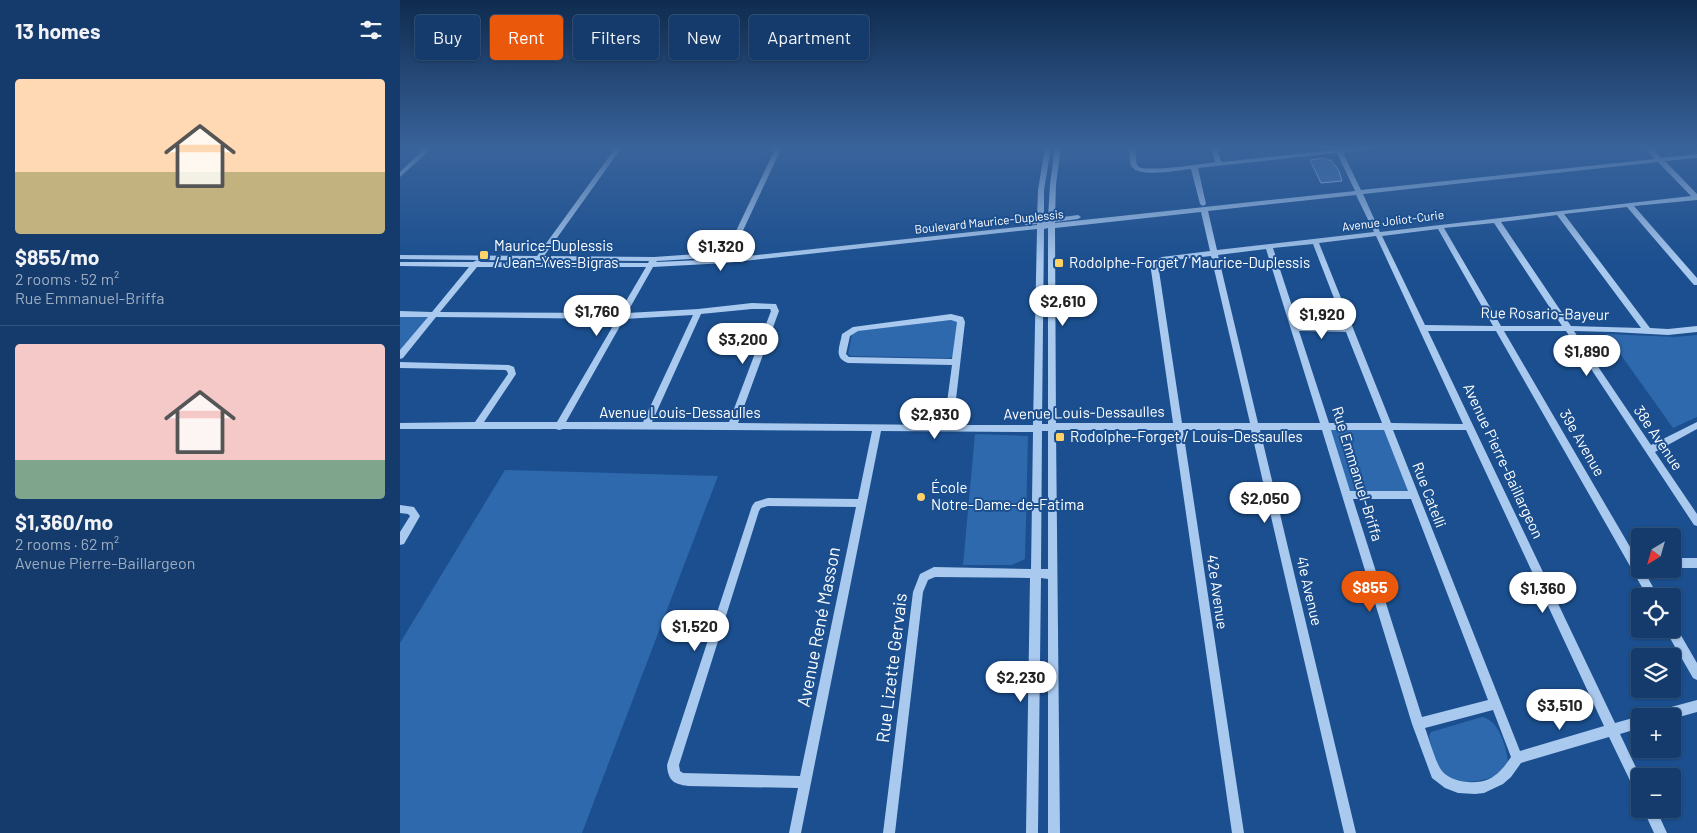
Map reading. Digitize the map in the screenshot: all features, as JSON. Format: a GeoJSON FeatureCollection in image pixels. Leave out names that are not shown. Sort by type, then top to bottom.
{"type":"FeatureCollection","features":[{"type":"Feature","properties":{"kind":"street"},"geometry":{"type":"LineString","coordinates":[[538,258],[591,186]]}},
{"type":"Feature","properties":{"kind":"street"},"geometry":{"type":"LineString","coordinates":[[728,258],[761,186]]}},
{"type":"Feature","properties":{"kind":"street"},"geometry":{"type":"LineString","coordinates":[[1032,833],[1042,186]]}},
{"type":"Feature","properties":{"kind":"street"},"geometry":{"type":"LineString","coordinates":[[1053,186],[1054,833]]}},
{"type":"Feature","properties":{"kind":"street","name":"41e Avenue"},"geometry":{"type":"LineString","coordinates":[[1199,186],[1350,833]]}},
{"type":"Feature","properties":{"kind":"street","name":"Avenue Pierre-Baillargeon"},"geometry":{"type":"LineString","coordinates":[[1355,186],[1631,770]]}},
{"type":"Feature","properties":{"kind":"street","name":"Boulevard Maurice-Duplessis"},"geometry":{"type":"LineString","coordinates":[[400,257],[477,261],[652,262],[728,258],[1396,186]]}},
{"type":"Feature","properties":{"kind":"street"},"geometry":{"type":"LineString","coordinates":[[1685,186],[1697,198]]}},
{"type":"Feature","properties":{"kind":"street","name":"Avenue Joliot-Curie"},"geometry":{"type":"LineString","coordinates":[[1154,266],[1156,261],[1162,259],[1697,198]]}},
{"type":"Feature","properties":{"kind":"street"},"geometry":{"type":"LineString","coordinates":[[1628,205],[1697,283]]}},
{"type":"Feature","properties":{"kind":"street"},"geometry":{"type":"LineString","coordinates":[[1559,213],[1647,330]]}},
{"type":"Feature","properties":{"kind":"street","name":"38e Avenue"},"geometry":{"type":"LineString","coordinates":[[1496,220],[1697,522]]}},
{"type":"Feature","properties":{"kind":"street","name":"39e Avenue"},"geometry":{"type":"LineString","coordinates":[[1440,227],[1631,552]]}},
{"type":"Feature","properties":{"kind":"street","name":"Rue Catelli"},"geometry":{"type":"LineString","coordinates":[[1315,241],[1517,758]]}},
{"type":"Feature","properties":{"kind":"street","name":"Rue Emmanuel-Briffa"},"geometry":{"type":"LineString","coordinates":[[1269,246],[1433,768],[1441,780],[1448,784],[1477,787],[1498,781],[1509,771],[1517,758]]}},
{"type":"Feature","properties":{"kind":"street","name":"Boulevard Maurice-Duplessis"},"geometry":{"type":"LineString","coordinates":[[400,264],[538,258],[652,262]]}},
{"type":"Feature","properties":{"kind":"street"},"geometry":{"type":"LineString","coordinates":[[400,356],[477,261]]}},
{"type":"Feature","properties":{"kind":"street"},"geometry":{"type":"LineString","coordinates":[[558,427],[652,262]]}},
{"type":"Feature","properties":{"kind":"street","name":"42e Avenue"},"geometry":{"type":"LineString","coordinates":[[1154,266],[1238,833]]}},
{"type":"Feature","properties":{"kind":"street"},"geometry":{"type":"LineString","coordinates":[[400,314],[622,316],[698,312],[769,305],[775,308],[732,426]]}},
{"type":"Feature","properties":{"kind":"street"},"geometry":{"type":"LineString","coordinates":[[1289,308],[1342,309]]}},
{"type":"Feature","properties":{"kind":"street"},"geometry":{"type":"LineString","coordinates":[[646,425],[698,312]]}},
{"type":"Feature","properties":{"kind":"street"},"geometry":{"type":"LineString","coordinates":[[948,428],[957,362],[962,322],[960,319],[951,317],[850,330],[846,334],[842,354],[848,360],[957,362]]}},
{"type":"Feature","properties":{"kind":"street"},"geometry":{"type":"LineString","coordinates":[[1295,328],[1349,329]]}},
{"type":"Feature","properties":{"kind":"street","name":"Rue Rosario-Bayeur"},"geometry":{"type":"LineString","coordinates":[[1423,328],[1568,328],[1679,332],[1697,329]]}},
{"type":"Feature","properties":{"kind":"street"},"geometry":{"type":"LineString","coordinates":[[400,365],[506,367],[512,369],[512,374],[477,426]]}},
{"type":"Feature","properties":{"kind":"street","name":"Avenue Louis-Dessaulles"},"geometry":{"type":"LineString","coordinates":[[400,426],[558,427],[646,425],[877,428],[1469,427]]}},
{"type":"Feature","properties":{"kind":"street"},"geometry":{"type":"LineString","coordinates":[[1650,450],[1697,425]]}},
{"type":"Feature","properties":{"kind":"street","name":"Avenue René Masson"},"geometry":{"type":"LineString","coordinates":[[795,833],[877,428]]}},
{"type":"Feature","properties":{"kind":"street"},"geometry":{"type":"LineString","coordinates":[[1346,495],[1413,495]]}},
{"type":"Feature","properties":{"kind":"street"},"geometry":{"type":"LineString","coordinates":[[805,782],[680,779],[674,774],[673,765],[755,509],[758,505],[768,502],[861,503]]}},
{"type":"Feature","properties":{"kind":"street"},"geometry":{"type":"LineString","coordinates":[[400,509],[411,510],[414,513],[413,520],[400,541]]}},
{"type":"Feature","properties":{"kind":"street"},"geometry":{"type":"LineString","coordinates":[[1681,563],[1697,563]]}},
{"type":"Feature","properties":{"kind":"street","name":"Rue Lizette Gervais"},"geometry":{"type":"LineString","coordinates":[[889,833],[918,592],[924,577],[934,572],[1053,574]]}},
{"type":"Feature","properties":{"kind":"street"},"geometry":{"type":"LineString","coordinates":[[1676,638],[1697,674]]}},
{"type":"Feature","properties":{"kind":"street"},"geometry":{"type":"LineString","coordinates":[[1418,724],[1495,704]]}},
{"type":"Feature","properties":{"kind":"street"},"geometry":{"type":"LineString","coordinates":[[1681,710],[1697,706]]}},
{"type":"Feature","properties":{"kind":"street"},"geometry":{"type":"LineString","coordinates":[[1517,758],[1631,725]]}},
{"type":"Feature","properties":{"kind":"street"},"geometry":{"type":"LineString","coordinates":[[1654,818],[1661,833]]}},
{"type":"Feature","properties":{"kind":"shaded area"},"geometry":{"type":"Polygon","coordinates":[[[1292,309],[1337,310],[1344,327],[1297,326],[1292,309]]]}},
{"type":"Feature","properties":{"kind":"shaded area"},"geometry":{"type":"Polygon","coordinates":[[[400,314],[433,315],[400,355],[400,314]]]}},
{"type":"Feature","properties":{"kind":"shaded area"},"geometry":{"type":"Polygon","coordinates":[[[950,320],[958,321],[953,357],[950,358],[851,356],[848,354],[852,335],[857,331],[950,320]]]}},
{"type":"Feature","properties":{"kind":"shaded area"},"geometry":{"type":"Polygon","coordinates":[[[1606,334],[1675,337],[1697,335],[1697,417],[1673,428],[1606,334]]]}},
{"type":"Feature","properties":{"kind":"shaded area"},"geometry":{"type":"Polygon","coordinates":[[[1324,426],[1387,426],[1413,495],[1346,495],[1324,426]]]}},
{"type":"Feature","properties":{"kind":"shaded area"},"geometry":{"type":"Polygon","coordinates":[[[975,434],[1028,436],[1025,559],[1012,565],[963,565],[975,434]]]}},
{"type":"Feature","properties":{"kind":"shaded area"},"geometry":{"type":"Polygon","coordinates":[[[505,470],[718,476],[582,833],[400,833],[400,643],[505,470]]]}},
{"type":"Feature","properties":{"kind":"shaded area"},"geometry":{"type":"Polygon","coordinates":[[[1482,717],[1488,719],[1497,728],[1501,735],[1508,762],[1494,776],[1488,778],[1465,782],[1450,779],[1439,770],[1434,758],[1429,736],[1431,732],[1482,717]]]}},
{"type":"Feature","properties":{"kind":"place","name":"Maurice-Duplessis / Jean-Yves-Bigras"},"geometry":{"type":"Point","coordinates":[484,255]}},
{"type":"Feature","properties":{"kind":"place","name":"Rodolphe-Forget / Maurice-Duplessis"},"geometry":{"type":"Point","coordinates":[1059,263]}},
{"type":"Feature","properties":{"kind":"place","name":"Rodolphe-Forget / Louis-Dessaulles"},"geometry":{"type":"Point","coordinates":[1060,437]}},
{"type":"Feature","properties":{"kind":"place","name":"École Notre-Dame-de-Fatima"},"geometry":{"type":"Point","coordinates":[921,497]}}]}
